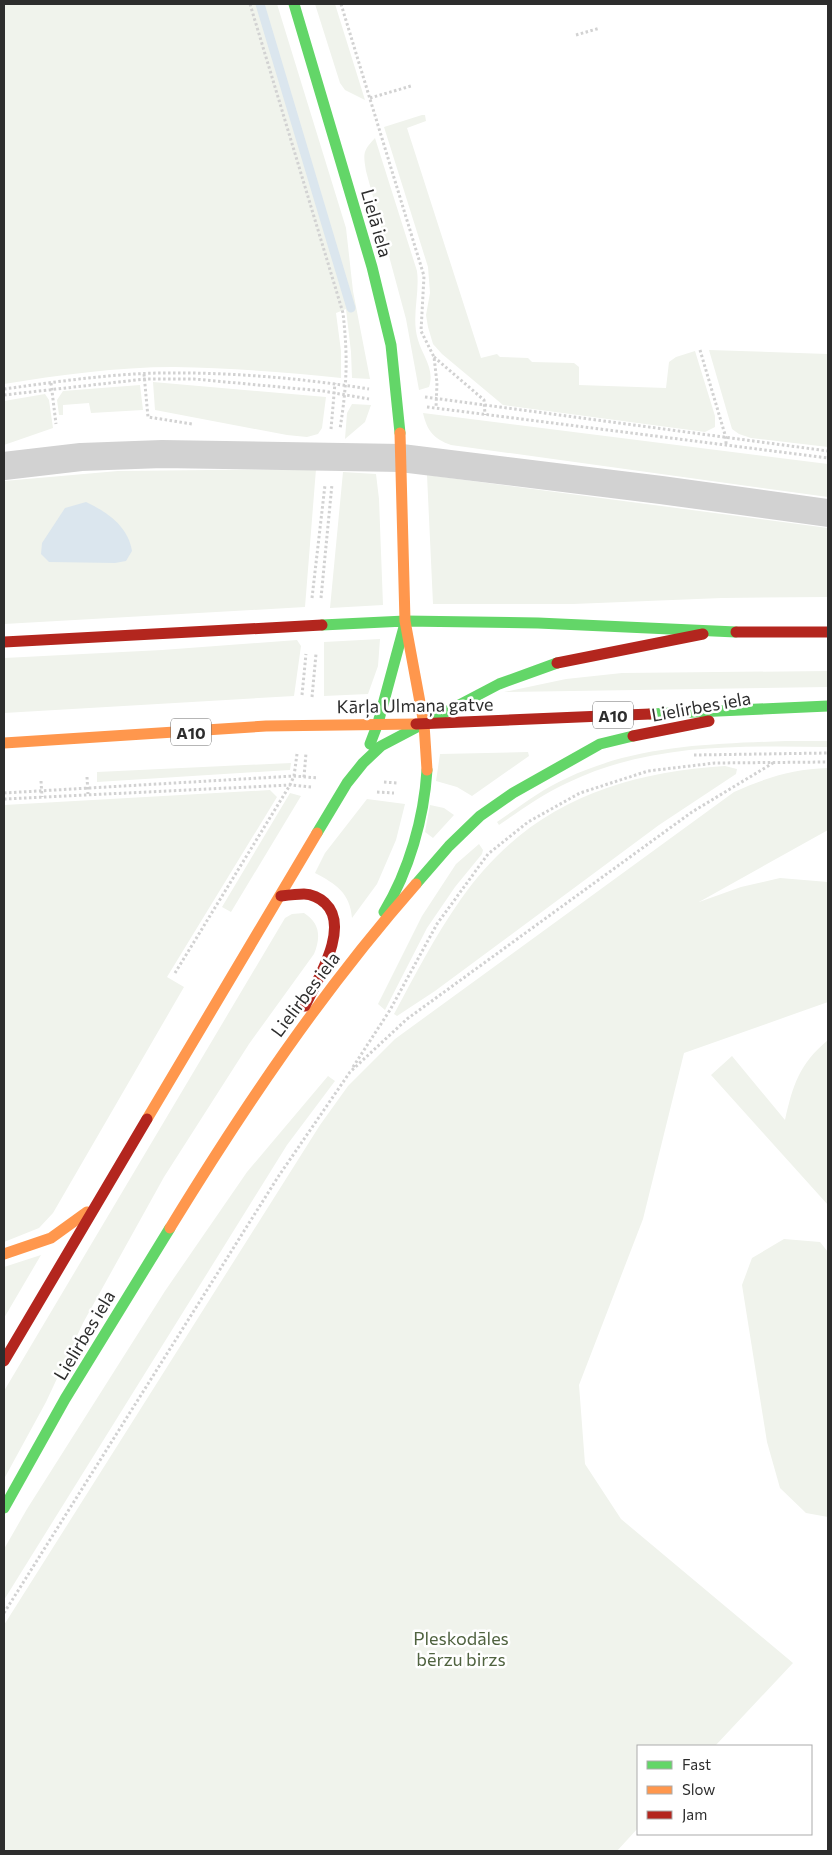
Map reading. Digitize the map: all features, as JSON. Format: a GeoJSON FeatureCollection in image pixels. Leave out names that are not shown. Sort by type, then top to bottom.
{"type":"FeatureCollection","features":[{"type":"Feature","properties":{"kind":"main road","name":"Lielā iela"},"geometry":{"type":"LineString","coordinates":[[294,4],[372,266],[391,344],[401,458],[406,621]]}},
{"type":"Feature","properties":{"kind":"main road"},"geometry":{"type":"LineString","coordinates":[[361,767],[378,723],[406,621]]}},
{"type":"Feature","properties":{"kind":"main road"},"geometry":{"type":"LineString","coordinates":[[371,935],[397,891],[410,858],[424,796],[427,754],[424,724],[406,621]]}},
{"type":"Feature","properties":{"kind":"main road"},"geometry":{"type":"LineString","coordinates":[[4,642],[319,624],[406,621],[538,623],[710,632],[828,632]]}},
{"type":"Feature","properties":{"kind":"main road"},"geometry":{"type":"LineString","coordinates":[[4,1361],[343,789],[361,767],[385,743],[424,724],[476,694],[526,672],[559,662],[667,644],[710,632]]}},
{"type":"Feature","properties":{"kind":"main road","name":"Lielirbes iela"},"geometry":{"type":"LineString","coordinates":[[4,1508],[65,1399],[208,1165],[292,1039],[371,935],[449,846],[472,824],[513,793],[600,744],[673,727],[802,706]]}},
{"type":"Feature","properties":{"kind":"main road","name":"Kārļa Ulmaņa gatve"},"geometry":{"type":"LineString","coordinates":[[4,743],[309,725],[424,724],[828,706]]}},
{"type":"Feature","properties":{"kind":"main road"},"geometry":{"type":"LineString","coordinates":[[281,896],[306,894],[321,899],[332,909],[336,924],[334,941],[318,973],[292,1039]]}},
{"type":"Feature","properties":{"kind":"main road"},"geometry":{"type":"LineString","coordinates":[[4,1254],[51,1238],[96,1206]]}},
{"type":"Feature","properties":{"kind":"street"},"geometry":{"type":"LineString","coordinates":[[4,466],[81,457],[162,454],[401,458],[671,491],[828,513]]}},
{"type":"Feature","properties":{"kind":"path"},"geometry":{"type":"LineString","coordinates":[[250,4],[342,313],[348,355],[346,385],[332,457]]}},
{"type":"Feature","properties":{"kind":"path"},"geometry":{"type":"LineString","coordinates":[[341,4],[424,276],[421,331],[434,357],[436,408]]}},
{"type":"Feature","properties":{"kind":"path"},"geometry":{"type":"LineString","coordinates":[[576,35],[600,28]]}},
{"type":"Feature","properties":{"kind":"path"},"geometry":{"type":"LineString","coordinates":[[370,98],[411,86]]}},
{"type":"Feature","properties":{"kind":"path"},"geometry":{"type":"LineString","coordinates":[[700,350],[726,438],[726,445]]}},
{"type":"Feature","properties":{"kind":"path"},"geometry":{"type":"LineString","coordinates":[[434,357],[476,391],[484,400],[486,415]]}},
{"type":"Feature","properties":{"kind":"path"},"geometry":{"type":"LineString","coordinates":[[144,374],[148,416]]}},
{"type":"Feature","properties":{"kind":"path"},"geometry":{"type":"LineString","coordinates":[[4,390],[51,383],[144,374],[270,377],[346,385],[436,408],[828,458]]}},
{"type":"Feature","properties":{"kind":"path"},"geometry":{"type":"LineString","coordinates":[[4,396],[145,379],[194,379],[334,392],[345,396],[436,399],[828,451]]}},
{"type":"Feature","properties":{"kind":"path"},"geometry":{"type":"LineString","coordinates":[[51,383],[56,424]]}},
{"type":"Feature","properties":{"kind":"path"},"geometry":{"type":"LineString","coordinates":[[304,777],[319,624],[332,457],[335,383]]}},
{"type":"Feature","properties":{"kind":"path"},"geometry":{"type":"LineString","coordinates":[[686,756],[828,753]]}},
{"type":"Feature","properties":{"kind":"path"},"geometry":{"type":"LineString","coordinates":[[4,1613],[278,1177],[390,1010],[437,924],[495,847],[528,822],[560,804],[610,782],[648,771],[715,763],[828,762]]}},
{"type":"Feature","properties":{"kind":"path"},"geometry":{"type":"LineString","coordinates":[[350,1072],[414,1013],[692,812],[773,763]]}},
{"type":"Feature","properties":{"kind":"path"},"geometry":{"type":"LineString","coordinates":[[4,794],[294,776],[175,973]]}},
{"type":"Feature","properties":{"kind":"path"},"geometry":{"type":"LineString","coordinates":[[87,778],[88,794]]}},
{"type":"Feature","properties":{"kind":"path"},"geometry":{"type":"LineString","coordinates":[[41,780],[42,797]]}},
{"type":"Feature","properties":{"kind":"path"},"geometry":{"type":"LineString","coordinates":[[4,799],[290,785],[424,796]]}},
{"type":"Feature","properties":{"kind":"path"},"geometry":{"type":"LineString","coordinates":[[472,824],[495,847]]}},
{"type":"Feature","properties":{"kind":"green space"},"geometry":{"type":"Polygon","coordinates":[[[4,4],[277,4],[346,228],[353,291],[370,379],[352,378],[346,309],[336,313],[341,351],[341,378],[237,369],[153,367],[88,372],[4,384],[4,4]]]}},
{"type":"Feature","properties":{"kind":"green space"},"geometry":{"type":"Polygon","coordinates":[[[315,4],[335,4],[365,100],[345,90],[340,83],[315,4]]]}},
{"type":"Feature","properties":{"kind":"green space"},"geometry":{"type":"Polygon","coordinates":[[[425,115],[426,121],[407,128],[481,358],[497,354],[500,357],[528,358],[532,362],[574,363],[579,367],[579,385],[666,388],[669,362],[676,357],[695,351],[715,416],[715,427],[705,432],[503,405],[442,354],[433,344],[426,315],[430,293],[428,267],[384,127],[425,115]]]}},
{"type":"Feature","properties":{"kind":"green space"},"geometry":{"type":"Polygon","coordinates":[[[375,138],[417,271],[416,331],[431,374],[429,387],[419,390],[406,319],[364,160],[368,146],[375,138]]]}},
{"type":"Feature","properties":{"kind":"green space"},"geometry":{"type":"Polygon","coordinates":[[[709,350],[828,354],[828,447],[751,438],[739,434],[732,429],[709,350]]]}},
{"type":"Feature","properties":{"kind":"green space"},"geometry":{"type":"Polygon","coordinates":[[[153,382],[326,397],[322,428],[318,434],[307,437],[287,435],[155,410],[153,382]]]}},
{"type":"Feature","properties":{"kind":"green space"},"geometry":{"type":"Polygon","coordinates":[[[140,385],[143,410],[91,413],[89,403],[63,405],[63,415],[59,415],[57,400],[63,391],[140,385]]]}},
{"type":"Feature","properties":{"kind":"green space"},"geometry":{"type":"Polygon","coordinates":[[[45,394],[49,400],[53,428],[4,445],[4,401],[45,394]]]}},
{"type":"Feature","properties":{"kind":"green space"},"geometry":{"type":"Polygon","coordinates":[[[352,404],[371,405],[365,422],[345,439],[347,413],[352,404]]]}},
{"type":"Feature","properties":{"kind":"green space"},"geometry":{"type":"Polygon","coordinates":[[[423,413],[828,464],[828,497],[451,445],[432,434],[423,413]]]}},
{"type":"Feature","properties":{"kind":"green space"},"geometry":{"type":"Polygon","coordinates":[[[316,469],[305,607],[4,624],[4,481],[118,471],[316,469]]]}},
{"type":"Feature","properties":{"kind":"green space"},"geometry":{"type":"Polygon","coordinates":[[[343,472],[376,474],[379,499],[383,605],[330,608],[343,472]]]}},
{"type":"Feature","properties":{"kind":"green space"},"geometry":{"type":"Polygon","coordinates":[[[427,475],[828,528],[828,597],[722,598],[573,604],[433,604],[427,475]]]}},
{"type":"Feature","properties":{"kind":"green space"},"geometry":{"type":"Polygon","coordinates":[[[380,639],[378,666],[368,694],[324,696],[324,642],[380,639]]]}},
{"type":"Feature","properties":{"kind":"green space"},"geometry":{"type":"Polygon","coordinates":[[[297,640],[301,646],[294,696],[4,713],[4,658],[162,650],[297,640]]]}},
{"type":"Feature","properties":{"kind":"green space"},"geometry":{"type":"Polygon","coordinates":[[[828,671],[828,687],[504,692],[566,679],[622,673],[828,671]]]}},
{"type":"Feature","properties":{"kind":"green space"},"geometry":{"type":"Polygon","coordinates":[[[786,741],[828,741],[828,747],[728,747],[662,754],[630,760],[598,770],[558,787],[499,825],[497,822],[558,782],[593,767],[620,759],[674,748],[786,741]]]}},
{"type":"Feature","properties":{"kind":"green space"},"geometry":{"type":"Polygon","coordinates":[[[528,752],[529,756],[472,796],[457,787],[436,781],[440,754],[528,752]]]}},
{"type":"Feature","properties":{"kind":"green space"},"geometry":{"type":"Polygon","coordinates":[[[291,763],[290,770],[97,782],[97,772],[291,763]]]}},
{"type":"Feature","properties":{"kind":"green space"},"geometry":{"type":"Polygon","coordinates":[[[725,766],[737,769],[736,774],[659,825],[435,991],[397,1016],[394,1014],[434,941],[461,899],[487,867],[514,840],[544,818],[576,800],[611,787],[647,777],[685,770],[725,766]]]}},
{"type":"Feature","properties":{"kind":"green space","name":"Pleskodāles bērzu birzs"},"geometry":{"type":"Polygon","coordinates":[[[828,768],[828,830],[699,902],[741,887],[780,878],[828,882],[828,1002],[684,1053],[643,1219],[579,1385],[585,1464],[621,1519],[793,1663],[716,1745],[637,1745],[637,1829],[617,1851],[4,1851],[4,1625],[320,1125],[348,1086],[395,1039],[734,792],[779,775],[828,768]]]}},
{"type":"Feature","properties":{"kind":"green space"},"geometry":{"type":"Polygon","coordinates":[[[270,790],[277,797],[167,977],[184,987],[53,1213],[39,1228],[4,1242],[4,805],[270,790]]]}},
{"type":"Feature","properties":{"kind":"green space"},"geometry":{"type":"Polygon","coordinates":[[[290,793],[301,796],[231,912],[222,907],[290,793]]]}},
{"type":"Feature","properties":{"kind":"green space"},"geometry":{"type":"Polygon","coordinates":[[[367,799],[405,804],[396,840],[377,884],[352,918],[351,909],[341,890],[315,873],[325,853],[367,799]]]}},
{"type":"Feature","properties":{"kind":"green space"},"geometry":{"type":"Polygon","coordinates":[[[430,805],[444,808],[454,815],[433,838],[425,832],[430,805]]]}},
{"type":"Feature","properties":{"kind":"green space"},"geometry":{"type":"Polygon","coordinates":[[[479,844],[483,850],[482,854],[455,887],[427,928],[385,1010],[378,1004],[422,916],[456,864],[479,844]]]}},
{"type":"Feature","properties":{"kind":"green space"},"geometry":{"type":"Polygon","coordinates":[[[304,913],[313,921],[318,931],[318,942],[314,954],[249,1044],[164,1177],[83,1323],[46,1402],[4,1479],[4,1391],[285,918],[292,914],[304,913]]]}},
{"type":"Feature","properties":{"kind":"green space"},"geometry":{"type":"Polygon","coordinates":[[[828,1040],[828,1205],[711,1075],[732,1056],[785,1120],[794,1086],[799,1076],[810,1058],[828,1040]]]}},
{"type":"Feature","properties":{"kind":"green space"},"geometry":{"type":"Polygon","coordinates":[[[328,1076],[335,1081],[287,1145],[4,1600],[4,1549],[27,1509],[165,1291],[247,1172],[328,1076]]]}},
{"type":"Feature","properties":{"kind":"green space"},"geometry":{"type":"Polygon","coordinates":[[[784,1239],[820,1242],[828,1252],[828,1517],[806,1513],[780,1488],[767,1442],[742,1285],[752,1258],[784,1239]]]}},
{"type":"Feature","properties":{"kind":"green space"},"geometry":{"type":"Polygon","coordinates":[[[41,1255],[4,1318],[4,1267],[41,1255]]]}},
{"type":"Feature","properties":{"kind":"shaded area"},"geometry":{"type":"Polygon","coordinates":[[[86,502],[109,515],[126,534],[132,551],[126,561],[115,563],[49,562],[41,554],[42,543],[65,508],[86,502]]]}},
{"type":"Feature","properties":{"kind":"waterway"},"geometry":{"type":"LineString","coordinates":[[260,4],[351,308]]}},
{"type":"Feature","properties":{"kind":"traffic: fast"},"geometry":{"type":"LineString","coordinates":[[294,4],[372,267],[391,345],[400,433]]}},
{"type":"Feature","properties":{"kind":"traffic: fast"},"geometry":{"type":"LineString","coordinates":[[322,625],[405,621],[538,623],[736,632]]}},
{"type":"Feature","properties":{"kind":"traffic: fast"},"geometry":{"type":"LineString","coordinates":[[370,744],[378,723],[404,627]]}},
{"type":"Feature","properties":{"kind":"traffic: fast"},"geometry":{"type":"LineString","coordinates":[[317,833],[347,783],[363,763],[381,746],[499,684],[557,663]]}},
{"type":"Feature","properties":{"kind":"traffic: fast"},"geometry":{"type":"LineString","coordinates":[[650,714],[828,706]]}},
{"type":"Feature","properties":{"kind":"traffic: fast"},"geometry":{"type":"LineString","coordinates":[[416,884],[449,846],[480,816],[513,793],[600,744],[633,736]]}},
{"type":"Feature","properties":{"kind":"traffic: fast"},"geometry":{"type":"LineString","coordinates":[[384,912],[401,879],[414,844],[423,807],[427,770]]}},
{"type":"Feature","properties":{"kind":"traffic: fast"},"geometry":{"type":"LineString","coordinates":[[4,1508],[65,1399],[170,1228]]}},
{"type":"Feature","properties":{"kind":"traffic: slow"},"geometry":{"type":"LineString","coordinates":[[400,433],[405,621],[424,724],[427,770]]}},
{"type":"Feature","properties":{"kind":"traffic: slow"},"geometry":{"type":"LineString","coordinates":[[4,743],[266,726],[416,724]]}},
{"type":"Feature","properties":{"kind":"traffic: slow"},"geometry":{"type":"LineString","coordinates":[[147,1119],[317,833]]}},
{"type":"Feature","properties":{"kind":"traffic: slow"},"geometry":{"type":"LineString","coordinates":[[170,1228],[226,1138],[316,1008],[381,925],[416,884]]}},
{"type":"Feature","properties":{"kind":"traffic: slow"},"geometry":{"type":"LineString","coordinates":[[4,1254],[51,1238],[87,1212]]}},
{"type":"Feature","properties":{"kind":"traffic: jam"},"geometry":{"type":"LineString","coordinates":[[4,642],[322,625]]}},
{"type":"Feature","properties":{"kind":"traffic: jam"},"geometry":{"type":"LineString","coordinates":[[736,632],[828,632]]}},
{"type":"Feature","properties":{"kind":"traffic: jam"},"geometry":{"type":"LineString","coordinates":[[557,663],[703,634]]}},
{"type":"Feature","properties":{"kind":"traffic: jam"},"geometry":{"type":"LineString","coordinates":[[416,724],[650,714]]}},
{"type":"Feature","properties":{"kind":"traffic: jam"},"geometry":{"type":"LineString","coordinates":[[633,736],[709,721]]}},
{"type":"Feature","properties":{"kind":"traffic: jam"},"geometry":{"type":"LineString","coordinates":[[281,896],[304,894],[321,899],[332,913],[335,926],[329,954],[305,1006]]}},
{"type":"Feature","properties":{"kind":"traffic: jam"},"geometry":{"type":"LineString","coordinates":[[4,1361],[147,1119]]}}]}
